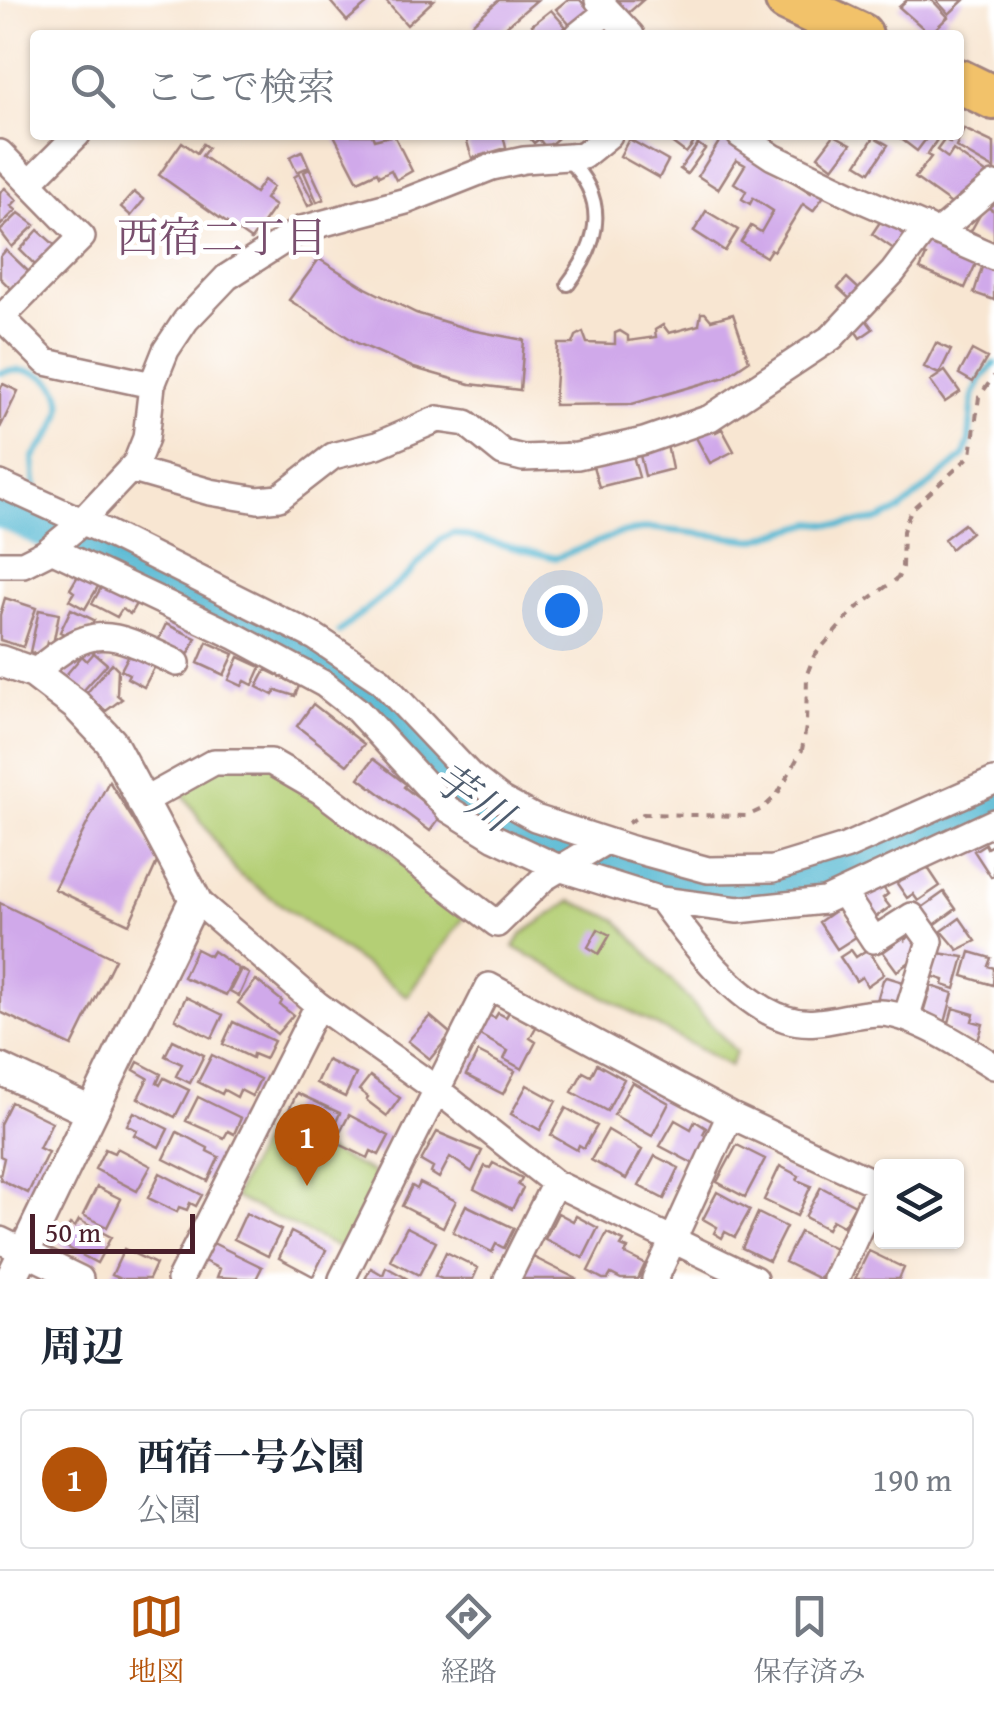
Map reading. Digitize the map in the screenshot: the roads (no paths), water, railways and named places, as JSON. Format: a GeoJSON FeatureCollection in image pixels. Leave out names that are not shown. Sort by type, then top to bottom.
{"type":"FeatureCollection","features":[{"type":"Feature","properties":{"kind":"highway"},"geometry":{"type":"LineString","coordinates":[[787,0],[850,30]]}},
{"type":"Feature","properties":{"kind":"highway"},"geometry":{"type":"LineString","coordinates":[[964,83],[994,98]]}},
{"type":"Feature","properties":{"kind":"street"},"geometry":{"type":"LineString","coordinates":[[582,30],[603,6],[626,30]]}},
{"type":"Feature","properties":{"kind":"street"},"geometry":{"type":"LineString","coordinates":[[29,183],[72,140]]}},
{"type":"Feature","properties":{"kind":"street"},"geometry":{"type":"LineString","coordinates":[[0,564],[30,562],[52,548],[130,469],[144,446],[152,385],[172,339],[218,285],[290,236],[319,223],[406,201],[492,167],[589,153],[603,140]]}},
{"type":"Feature","properties":{"kind":"street"},"geometry":{"type":"LineString","coordinates":[[748,140],[774,157],[994,256]]}},
{"type":"Feature","properties":{"kind":"street"},"geometry":{"type":"LineString","coordinates":[[0,153],[82,237],[1,317],[46,362],[152,385]]}},
{"type":"Feature","properties":{"kind":"street"},"geometry":{"type":"LineString","coordinates":[[130,469],[210,492],[258,500],[279,498],[337,454],[377,444],[438,419],[461,421],[503,453],[522,458],[577,456],[644,441],[710,418],[832,337],[934,229],[994,185]]}},
{"type":"Feature","properties":{"kind":"street"},"geometry":{"type":"LineString","coordinates":[[0,484],[78,525],[271,613],[343,654],[392,691],[470,776],[494,794],[535,818],[599,844],[695,868],[736,872],[773,869],[845,848],[994,781]]}},
{"type":"Feature","properties":{"kind":"street"},"geometry":{"type":"LineString","coordinates":[[52,548],[238,636],[324,684],[357,710],[448,808],[508,844],[660,900],[746,910],[824,901],[994,822]]}},
{"type":"Feature","properties":{"kind":"street"},"geometry":{"type":"LineString","coordinates":[[34,673],[62,649],[99,634],[121,636],[177,663]]}},
{"type":"Feature","properties":{"kind":"street"},"geometry":{"type":"LineString","coordinates":[[0,661],[34,673],[76,705],[111,742],[140,803],[195,900],[318,1005],[436,1089],[555,1183],[754,1279]]}},
{"type":"Feature","properties":{"kind":"street"},"geometry":{"type":"LineString","coordinates":[[140,803],[214,762],[270,762],[321,791],[498,924],[544,878],[599,844]]}},
{"type":"Feature","properties":{"kind":"street"},"geometry":{"type":"LineString","coordinates":[[843,893],[874,940],[912,916],[930,942],[906,1018]]}},
{"type":"Feature","properties":{"kind":"street"},"geometry":{"type":"LineString","coordinates":[[80,1279],[12,1257],[92,1112],[195,900]]}},
{"type":"Feature","properties":{"kind":"street"},"geometry":{"type":"LineString","coordinates":[[660,900],[733,984],[771,1014],[803,1023],[875,1013],[906,1018],[990,1064],[994,1036]]}},
{"type":"Feature","properties":{"kind":"street"},"geometry":{"type":"LineString","coordinates":[[342,1279],[489,986],[730,1114],[879,1185],[836,1279]]}},
{"type":"Feature","properties":{"kind":"street"},"geometry":{"type":"LineString","coordinates":[[180,1279],[318,1005]]}},
{"type":"Feature","properties":{"kind":"street"},"geometry":{"type":"LineString","coordinates":[[0,1069],[92,1112]]}},
{"type":"Feature","properties":{"kind":"street"},"geometry":{"type":"LineString","coordinates":[[660,1275],[671,1239],[730,1114]]}},
{"type":"Feature","properties":{"kind":"street"},"geometry":{"type":"LineString","coordinates":[[507,1279],[555,1183]]}},
{"type":"Feature","properties":{"kind":"lane"},"geometry":{"type":"LineString","coordinates":[[566,158],[588,185],[596,207],[589,253],[568,284]]}},
{"type":"Feature","properties":{"kind":"waterway"},"geometry":{"type":"LineString","coordinates":[[339,632],[408,575],[441,539],[453,533],[556,558],[618,534],[649,528],[754,540],[813,523],[842,525],[878,520],[900,510],[964,456],[973,396],[994,364]]}},
{"type":"Feature","properties":{"kind":"waterway"},"geometry":{"type":"LineString","coordinates":[[0,373],[35,373],[46,378],[59,394],[57,424],[33,458],[35,486]]}},
{"type":"Feature","properties":{"kind":"waterway","name":"芋川"},"geometry":{"type":"LineString","coordinates":[[0,507],[318,663],[369,703],[451,788],[500,824],[552,847],[657,881],[708,892],[784,889],[856,867],[994,804]]}},
{"type":"Feature","properties":{"kind":"waterway","name":"芋川"},"geometry":{"type":"LineString","coordinates":[[44,522],[46,529]]}},
{"type":"Feature","properties":{"kind":"waterway"},"geometry":{"type":"LineString","coordinates":[[308,658],[316,651]]}},
{"type":"Feature","properties":{"kind":"place","name":"西宿一号公園"},"geometry":{"type":"Point","coordinates":[307,1186]}},
{"type":"Feature","properties":{"kind":"district","name":"西宿二丁目"},"geometry":{"type":"Point","coordinates":[222,236]}}]}
